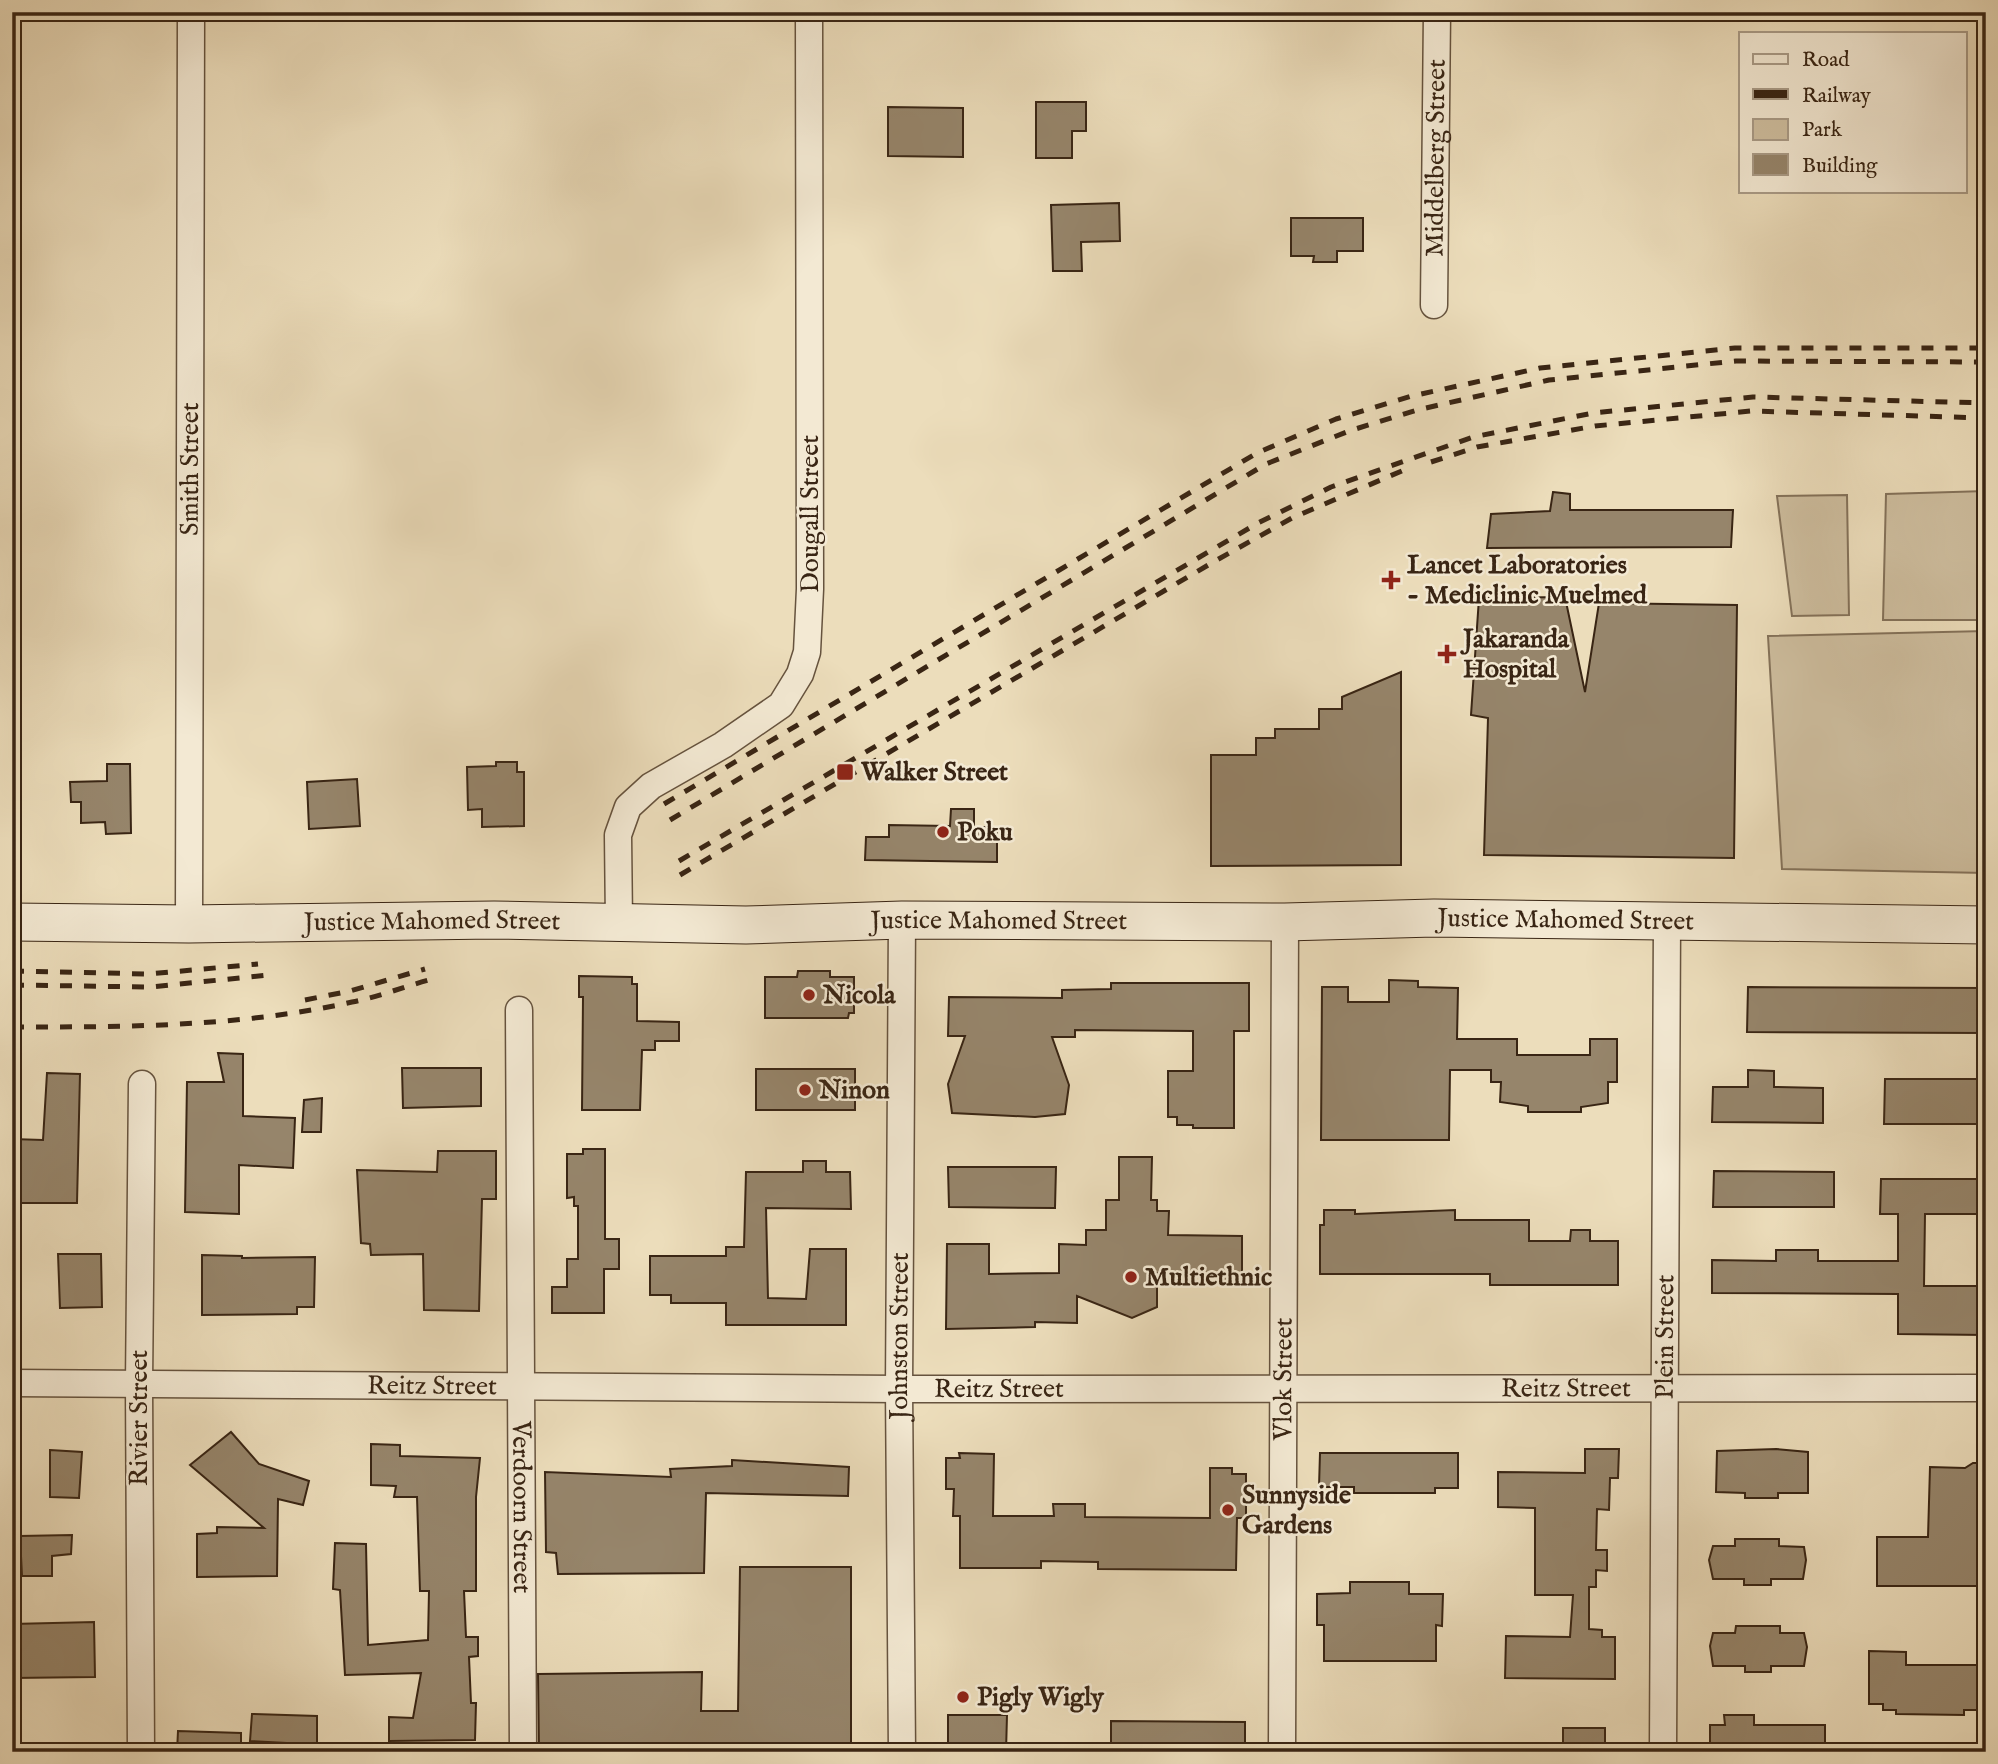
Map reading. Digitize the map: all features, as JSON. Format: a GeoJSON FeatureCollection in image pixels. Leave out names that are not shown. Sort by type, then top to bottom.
{"type":"FeatureCollection","features":[{"type":"Feature","properties":{"kind":"main road","name":"Justice Mahomed Street"},"geometry":{"type":"LineString","coordinates":[[12,922],[189,924],[480,920],[746,925],[902,920],[1285,922],[1434,918],[1986,925]]}},
{"type":"Feature","properties":{"kind":"street","name":"Smith Street"},"geometry":{"type":"LineString","coordinates":[[189,924],[191,12]]}},
{"type":"Feature","properties":{"kind":"street","name":"Dougall Street"},"geometry":{"type":"LineString","coordinates":[[619,924],[618,835],[628,807],[651,786],[776,711],[794,687],[807,652],[810,589],[809,12]]}},
{"type":"Feature","properties":{"kind":"street","name":"Middelberg Street"},"geometry":{"type":"LineString","coordinates":[[1434,305],[1437,12]]}},
{"type":"Feature","properties":{"kind":"street","name":"Johnston Street"},"geometry":{"type":"LineString","coordinates":[[902,920],[902,1752]]}},
{"type":"Feature","properties":{"kind":"street","name":"Vlok Street"},"geometry":{"type":"LineString","coordinates":[[1282,1752],[1286,1388],[1285,922]]}},
{"type":"Feature","properties":{"kind":"street","name":"Plein Street"},"geometry":{"type":"LineString","coordinates":[[1663,1752],[1667,922]]}},
{"type":"Feature","properties":{"kind":"street","name":"Verdoorn Street"},"geometry":{"type":"LineString","coordinates":[[519,1010],[523,1752]]}},
{"type":"Feature","properties":{"kind":"street","name":"Rivier Street"},"geometry":{"type":"LineString","coordinates":[[141,1752],[139,1384],[142,1084]]}},
{"type":"Feature","properties":{"kind":"street","name":"Reitz Street"},"geometry":{"type":"LineString","coordinates":[[12,1383],[900,1389],[1986,1388]]}},
{"type":"Feature","properties":{"kind":"green space"},"geometry":{"type":"Polygon","coordinates":[[[1986,491],[1986,620],[1883,620],[1886,494],[1986,491]]]}},
{"type":"Feature","properties":{"kind":"green space"},"geometry":{"type":"Polygon","coordinates":[[[1847,495],[1849,615],[1792,616],[1777,496],[1847,495]]]}},
{"type":"Feature","properties":{"kind":"green space"},"geometry":{"type":"Polygon","coordinates":[[[1986,631],[1986,873],[1782,869],[1768,636],[1986,631]]]}},
{"type":"Feature","properties":{"kind":"building"},"geometry":{"type":"Polygon","coordinates":[[[1036,102],[1086,102],[1086,131],[1072,131],[1072,158],[1036,158],[1036,102]]]}},
{"type":"Feature","properties":{"kind":"building"},"geometry":{"type":"Polygon","coordinates":[[[888,107],[963,108],[963,157],[888,156],[888,107]]]}},
{"type":"Feature","properties":{"kind":"building"},"geometry":{"type":"Polygon","coordinates":[[[1119,203],[1120,241],[1081,242],[1082,271],[1053,271],[1051,205],[1119,203]]]}},
{"type":"Feature","properties":{"kind":"building"},"geometry":{"type":"Polygon","coordinates":[[[1291,218],[1363,218],[1363,251],[1337,251],[1337,262],[1313,262],[1314,256],[1291,256],[1291,218]]]}},
{"type":"Feature","properties":{"kind":"building"},"geometry":{"type":"Polygon","coordinates":[[[1553,492],[1570,494],[1570,510],[1733,510],[1731,547],[1487,548],[1491,514],[1550,511],[1553,492]]]}},
{"type":"Feature","properties":{"kind":"building"},"geometry":{"type":"Polygon","coordinates":[[[1565,597],[1585,692],[1599,603],[1737,605],[1734,858],[1484,855],[1488,718],[1471,715],[1479,598],[1565,597]]]}},
{"type":"Feature","properties":{"kind":"building"},"geometry":{"type":"Polygon","coordinates":[[[1401,672],[1401,865],[1211,866],[1211,755],[1256,755],[1256,738],[1275,738],[1275,729],[1319,729],[1319,709],[1342,709],[1342,697],[1401,672]]]}},
{"type":"Feature","properties":{"kind":"building"},"geometry":{"type":"Polygon","coordinates":[[[496,762],[517,762],[517,772],[524,772],[524,826],[482,827],[482,809],[468,810],[467,767],[496,766],[496,762]]]}},
{"type":"Feature","properties":{"kind":"building"},"geometry":{"type":"Polygon","coordinates":[[[107,764],[130,764],[131,833],[106,834],[105,822],[81,823],[81,802],[71,802],[70,782],[107,781],[107,764]]]}},
{"type":"Feature","properties":{"kind":"building"},"geometry":{"type":"Polygon","coordinates":[[[357,779],[360,826],[309,829],[307,782],[357,779]]]}},
{"type":"Feature","properties":{"kind":"building","name":"Poku"},"geometry":{"type":"Polygon","coordinates":[[[951,809],[974,809],[974,827],[997,827],[997,862],[865,860],[866,837],[889,837],[889,825],[950,826],[951,809]]]}},
{"type":"Feature","properties":{"kind":"building","name":"Nicola"},"geometry":{"type":"Polygon","coordinates":[[[798,971],[830,971],[830,977],[854,977],[854,1013],[849,1013],[848,1018],[765,1018],[765,977],[797,977],[798,971]]]}},
{"type":"Feature","properties":{"kind":"building"},"geometry":{"type":"Polygon","coordinates":[[[579,976],[632,977],[632,984],[637,984],[637,1021],[679,1022],[679,1041],[655,1041],[655,1050],[642,1050],[640,1110],[582,1110],[583,997],[579,997],[579,976]]]}},
{"type":"Feature","properties":{"kind":"building"},"geometry":{"type":"Polygon","coordinates":[[[1389,980],[1418,981],[1418,987],[1458,988],[1457,1039],[1517,1039],[1517,1055],[1590,1055],[1590,1039],[1617,1039],[1617,1082],[1608,1082],[1608,1103],[1581,1107],[1581,1112],[1528,1112],[1528,1106],[1500,1102],[1501,1082],[1491,1082],[1491,1070],[1450,1070],[1449,1140],[1321,1140],[1322,987],[1348,987],[1348,1002],[1389,1002],[1389,980]]]}},
{"type":"Feature","properties":{"kind":"building"},"geometry":{"type":"Polygon","coordinates":[[[1111,983],[1249,983],[1249,1031],[1234,1031],[1234,1128],[1193,1128],[1193,1125],[1177,1125],[1177,1117],[1168,1117],[1168,1071],[1193,1071],[1193,1031],[1075,1030],[1075,1037],[1052,1037],[1069,1085],[1065,1114],[1035,1117],[952,1113],[948,1084],[965,1036],[948,1036],[949,997],[1062,998],[1062,990],[1111,989],[1111,983]]]}},
{"type":"Feature","properties":{"kind":"building"},"geometry":{"type":"Polygon","coordinates":[[[1748,987],[1986,988],[1986,1033],[1747,1032],[1748,987]]]}},
{"type":"Feature","properties":{"kind":"building"},"geometry":{"type":"Polygon","coordinates":[[[218,1053],[243,1054],[243,1116],[295,1118],[293,1168],[239,1165],[239,1214],[185,1212],[187,1082],[224,1082],[218,1053]]]}},
{"type":"Feature","properties":{"kind":"building"},"geometry":{"type":"Polygon","coordinates":[[[402,1068],[481,1068],[481,1106],[403,1108],[402,1068]]]}},
{"type":"Feature","properties":{"kind":"building","name":"Ninon"},"geometry":{"type":"Polygon","coordinates":[[[756,1069],[855,1069],[855,1110],[756,1110],[756,1069]]]}},
{"type":"Feature","properties":{"kind":"building"},"geometry":{"type":"Polygon","coordinates":[[[1748,1070],[1774,1071],[1774,1087],[1823,1088],[1823,1123],[1712,1122],[1713,1087],[1748,1087],[1748,1070]]]}},
{"type":"Feature","properties":{"kind":"building"},"geometry":{"type":"Polygon","coordinates":[[[47,1073],[80,1074],[77,1203],[12,1203],[12,1139],[43,1140],[47,1073]]]}},
{"type":"Feature","properties":{"kind":"building"},"geometry":{"type":"Polygon","coordinates":[[[1885,1079],[1986,1079],[1986,1124],[1884,1124],[1885,1079]]]}},
{"type":"Feature","properties":{"kind":"building"},"geometry":{"type":"Polygon","coordinates":[[[322,1098],[321,1132],[302,1132],[304,1100],[322,1098]]]}},
{"type":"Feature","properties":{"kind":"building"},"geometry":{"type":"Polygon","coordinates":[[[583,1149],[605,1149],[605,1239],[619,1239],[619,1269],[604,1269],[604,1313],[552,1313],[552,1287],[567,1287],[567,1259],[578,1259],[578,1206],[574,1206],[574,1197],[567,1198],[567,1154],[583,1154],[583,1149]]]}},
{"type":"Feature","properties":{"kind":"building"},"geometry":{"type":"Polygon","coordinates":[[[438,1151],[496,1151],[496,1199],[482,1199],[479,1311],[424,1310],[423,1254],[371,1255],[370,1244],[361,1243],[357,1170],[437,1172],[438,1151]]]}},
{"type":"Feature","properties":{"kind":"building"},"geometry":{"type":"Polygon","coordinates":[[[1119,1157],[1152,1157],[1151,1200],[1157,1200],[1157,1211],[1169,1211],[1168,1235],[1242,1236],[1242,1274],[1231,1274],[1231,1283],[1203,1283],[1203,1273],[1157,1273],[1157,1307],[1132,1318],[1077,1296],[1077,1323],[1035,1322],[1035,1327],[946,1329],[947,1244],[989,1244],[989,1274],[1059,1273],[1059,1244],[1086,1245],[1086,1230],[1106,1230],[1106,1200],[1119,1200],[1119,1157]]]}},
{"type":"Feature","properties":{"kind":"building"},"geometry":{"type":"Polygon","coordinates":[[[803,1161],[826,1161],[826,1172],[850,1172],[851,1209],[766,1208],[768,1298],[806,1299],[810,1249],[846,1249],[846,1325],[726,1325],[726,1303],[671,1303],[671,1295],[650,1295],[650,1256],[726,1256],[726,1247],[744,1247],[746,1172],[803,1172],[803,1161]]]}},
{"type":"Feature","properties":{"kind":"building"},"geometry":{"type":"Polygon","coordinates":[[[948,1167],[1056,1167],[1055,1208],[949,1207],[948,1167]]]}},
{"type":"Feature","properties":{"kind":"building"},"geometry":{"type":"Polygon","coordinates":[[[1714,1171],[1834,1172],[1834,1207],[1713,1207],[1714,1171]]]}},
{"type":"Feature","properties":{"kind":"building"},"geometry":{"type":"Polygon","coordinates":[[[1881,1179],[1986,1179],[1986,1214],[1925,1214],[1924,1286],[1986,1286],[1986,1335],[1898,1334],[1898,1294],[1712,1293],[1712,1260],[1776,1261],[1776,1250],[1818,1250],[1818,1261],[1898,1261],[1898,1214],[1880,1214],[1881,1179]]]}},
{"type":"Feature","properties":{"kind":"building"},"geometry":{"type":"Polygon","coordinates":[[[1324,1210],[1355,1210],[1355,1214],[1455,1210],[1455,1220],[1529,1220],[1529,1241],[1570,1241],[1571,1230],[1590,1230],[1590,1241],[1618,1241],[1618,1285],[1490,1285],[1490,1274],[1320,1274],[1320,1225],[1324,1225],[1324,1210]]]}},
{"type":"Feature","properties":{"kind":"building"},"geometry":{"type":"Polygon","coordinates":[[[58,1254],[101,1254],[102,1307],[60,1308],[58,1254]]]}},
{"type":"Feature","properties":{"kind":"building"},"geometry":{"type":"Polygon","coordinates":[[[202,1255],[242,1258],[315,1257],[314,1307],[297,1307],[297,1314],[202,1315],[202,1255]]]}},
{"type":"Feature","properties":{"kind":"building"},"geometry":{"type":"Polygon","coordinates":[[[231,1432],[259,1464],[309,1481],[303,1505],[278,1499],[277,1576],[197,1577],[197,1534],[217,1533],[217,1527],[264,1528],[190,1465],[231,1432]]]}},
{"type":"Feature","properties":{"kind":"building"},"geometry":{"type":"Polygon","coordinates":[[[371,1444],[400,1445],[400,1456],[480,1458],[476,1497],[476,1591],[464,1591],[466,1637],[478,1637],[478,1656],[469,1657],[471,1703],[476,1703],[475,1740],[389,1741],[389,1717],[413,1718],[421,1673],[345,1675],[340,1590],[333,1589],[335,1543],[366,1544],[368,1645],[428,1640],[429,1591],[420,1591],[417,1497],[394,1497],[396,1486],[371,1485],[371,1444]]]}},
{"type":"Feature","properties":{"kind":"building"},"geometry":{"type":"Polygon","coordinates":[[[1585,1449],[1619,1449],[1618,1478],[1610,1478],[1609,1510],[1597,1509],[1596,1550],[1607,1550],[1607,1571],[1596,1570],[1596,1587],[1589,1587],[1589,1629],[1602,1630],[1602,1637],[1615,1637],[1615,1679],[1505,1678],[1506,1636],[1570,1637],[1573,1595],[1535,1595],[1535,1508],[1498,1507],[1498,1472],[1585,1473],[1585,1449]]]}},
{"type":"Feature","properties":{"kind":"building"},"geometry":{"type":"Polygon","coordinates":[[[1776,1449],[1808,1452],[1808,1493],[1778,1493],[1778,1498],[1745,1498],[1745,1493],[1716,1492],[1717,1451],[1776,1449]]]}},
{"type":"Feature","properties":{"kind":"building"},"geometry":{"type":"Polygon","coordinates":[[[50,1450],[82,1452],[79,1498],[50,1497],[50,1450]]]}},
{"type":"Feature","properties":{"kind":"building","name":"Sunnyside Gardens"},"geometry":{"type":"Polygon","coordinates":[[[959,1453],[994,1454],[993,1516],[1054,1516],[1053,1504],[1085,1504],[1085,1517],[1210,1518],[1210,1468],[1232,1468],[1232,1474],[1246,1474],[1246,1518],[1237,1518],[1236,1570],[1098,1569],[1098,1562],[1041,1561],[1041,1568],[960,1568],[960,1516],[953,1516],[954,1489],[946,1489],[946,1458],[960,1458],[959,1453]]]}},
{"type":"Feature","properties":{"kind":"building"},"geometry":{"type":"Polygon","coordinates":[[[1320,1453],[1458,1453],[1458,1488],[1435,1488],[1435,1493],[1354,1493],[1354,1487],[1319,1487],[1320,1453]]]}},
{"type":"Feature","properties":{"kind":"building"},"geometry":{"type":"Polygon","coordinates":[[[732,1460],[849,1467],[848,1496],[706,1493],[704,1573],[558,1574],[556,1553],[546,1552],[545,1472],[671,1477],[670,1469],[732,1466],[732,1460]]]}},
{"type":"Feature","properties":{"kind":"building"},"geometry":{"type":"Polygon","coordinates":[[[1973,1463],[1986,1463],[1986,1586],[1877,1586],[1877,1537],[1928,1537],[1930,1467],[1965,1468],[1973,1463]]]}},
{"type":"Feature","properties":{"kind":"building"},"geometry":{"type":"Polygon","coordinates":[[[72,1535],[71,1554],[52,1556],[52,1576],[22,1576],[20,1536],[72,1535]]]}},
{"type":"Feature","properties":{"kind":"building"},"geometry":{"type":"Polygon","coordinates":[[[1735,1539],[1779,1539],[1779,1546],[1804,1547],[1806,1560],[1803,1579],[1771,1579],[1771,1585],[1744,1585],[1744,1579],[1713,1579],[1709,1560],[1713,1546],[1735,1546],[1735,1539]]]}},
{"type":"Feature","properties":{"kind":"building"},"geometry":{"type":"Polygon","coordinates":[[[740,1567],[851,1567],[851,1752],[539,1752],[538,1674],[702,1672],[701,1711],[738,1711],[740,1567]]]}},
{"type":"Feature","properties":{"kind":"building"},"geometry":{"type":"Polygon","coordinates":[[[1350,1582],[1409,1582],[1409,1594],[1443,1594],[1442,1626],[1436,1625],[1436,1661],[1324,1661],[1324,1625],[1317,1625],[1317,1594],[1350,1593],[1350,1582]]]}},
{"type":"Feature","properties":{"kind":"building"},"geometry":{"type":"Polygon","coordinates":[[[94,1622],[95,1677],[12,1678],[12,1624],[94,1622]]]}},
{"type":"Feature","properties":{"kind":"building"},"geometry":{"type":"Polygon","coordinates":[[[1736,1626],[1780,1626],[1780,1633],[1804,1633],[1807,1647],[1804,1666],[1771,1666],[1771,1672],[1745,1672],[1745,1666],[1713,1666],[1710,1646],[1713,1633],[1735,1633],[1736,1626]]]}},
{"type":"Feature","properties":{"kind":"building"},"geometry":{"type":"Polygon","coordinates":[[[1869,1651],[1906,1652],[1906,1665],[1986,1665],[1986,1710],[1964,1710],[1964,1715],[1896,1714],[1896,1710],[1883,1710],[1883,1704],[1869,1704],[1869,1651]]]}},
{"type":"Feature","properties":{"kind":"building"},"geometry":{"type":"Polygon","coordinates":[[[252,1714],[317,1716],[317,1752],[286,1752],[286,1743],[250,1741],[252,1714]]]}},
{"type":"Feature","properties":{"kind":"building"},"geometry":{"type":"Polygon","coordinates":[[[948,1715],[1007,1715],[1006,1752],[948,1752],[948,1715]]]}},
{"type":"Feature","properties":{"kind":"building"},"geometry":{"type":"Polygon","coordinates":[[[1724,1715],[1754,1715],[1754,1725],[1825,1725],[1825,1752],[1710,1752],[1710,1725],[1725,1725],[1724,1715]]]}},
{"type":"Feature","properties":{"kind":"building"},"geometry":{"type":"Polygon","coordinates":[[[1111,1721],[1245,1722],[1245,1752],[1111,1752],[1111,1721]]]}},
{"type":"Feature","properties":{"kind":"building"},"geometry":{"type":"Polygon","coordinates":[[[1563,1728],[1605,1728],[1605,1752],[1563,1752],[1563,1728]]]}},
{"type":"Feature","properties":{"kind":"building"},"geometry":{"type":"Polygon","coordinates":[[[178,1731],[241,1733],[241,1752],[177,1752],[178,1731]]]}},
{"type":"Feature","properties":{"kind":"railway"},"geometry":{"type":"LineString","coordinates":[[664,804],[1257,453],[1336,419],[1412,396],[1540,368],[1735,348],[1986,348]]}},
{"type":"Feature","properties":{"kind":"railway"},"geometry":{"type":"LineString","coordinates":[[670,820],[1266,464],[1349,431],[1417,410],[1549,380],[1736,361],[1986,362]]}},
{"type":"Feature","properties":{"kind":"railway"},"geometry":{"type":"LineString","coordinates":[[679,861],[1258,523],[1331,487],[1473,437],[1593,413],[1753,397],[1986,403]]}},
{"type":"Feature","properties":{"kind":"railway"},"geometry":{"type":"LineString","coordinates":[[1431,462],[1477,447],[1595,426],[1751,411],[1986,418]]}},
{"type":"Feature","properties":{"kind":"railway"},"geometry":{"type":"LineString","coordinates":[[680,875],[1215,561],[1292,518],[1404,470]]}},
{"type":"Feature","properties":{"kind":"railway"},"geometry":{"type":"LineString","coordinates":[[12,971],[149,974],[258,964]]}},
{"type":"Feature","properties":{"kind":"railway"},"geometry":{"type":"LineString","coordinates":[[305,1000],[350,991],[425,969]]}},
{"type":"Feature","properties":{"kind":"railway"},"geometry":{"type":"LineString","coordinates":[[12,985],[150,987],[269,975]]}},
{"type":"Feature","properties":{"kind":"railway"},"geometry":{"type":"LineString","coordinates":[[12,1027],[140,1026],[226,1021],[362,1000],[429,980]]}},
{"type":"Feature","properties":{"kind":"place","name":"Lancet Laboratories - Mediclinic Muelmed"},"geometry":{"type":"Point","coordinates":[1391,580]}},
{"type":"Feature","properties":{"kind":"place","name":"Jakaranda Hospital"},"geometry":{"type":"Point","coordinates":[1447,654]}},
{"type":"Feature","properties":{"kind":"place","name":"Walker Street"},"geometry":{"type":"Point","coordinates":[845,772]}},
{"type":"Feature","properties":{"kind":"place","name":"Poku"},"geometry":{"type":"Point","coordinates":[943,832]}},
{"type":"Feature","properties":{"kind":"place","name":"Nicola"},"geometry":{"type":"Point","coordinates":[809,995]}},
{"type":"Feature","properties":{"kind":"place","name":"Ninon"},"geometry":{"type":"Point","coordinates":[805,1090]}},
{"type":"Feature","properties":{"kind":"place","name":"Multiethnic"},"geometry":{"type":"Point","coordinates":[1131,1277]}},
{"type":"Feature","properties":{"kind":"place","name":"Sunnyside Gardens"},"geometry":{"type":"Point","coordinates":[1228,1510]}},
{"type":"Feature","properties":{"kind":"place","name":"Pigly Wigly"},"geometry":{"type":"Point","coordinates":[963,1697]}}]}
